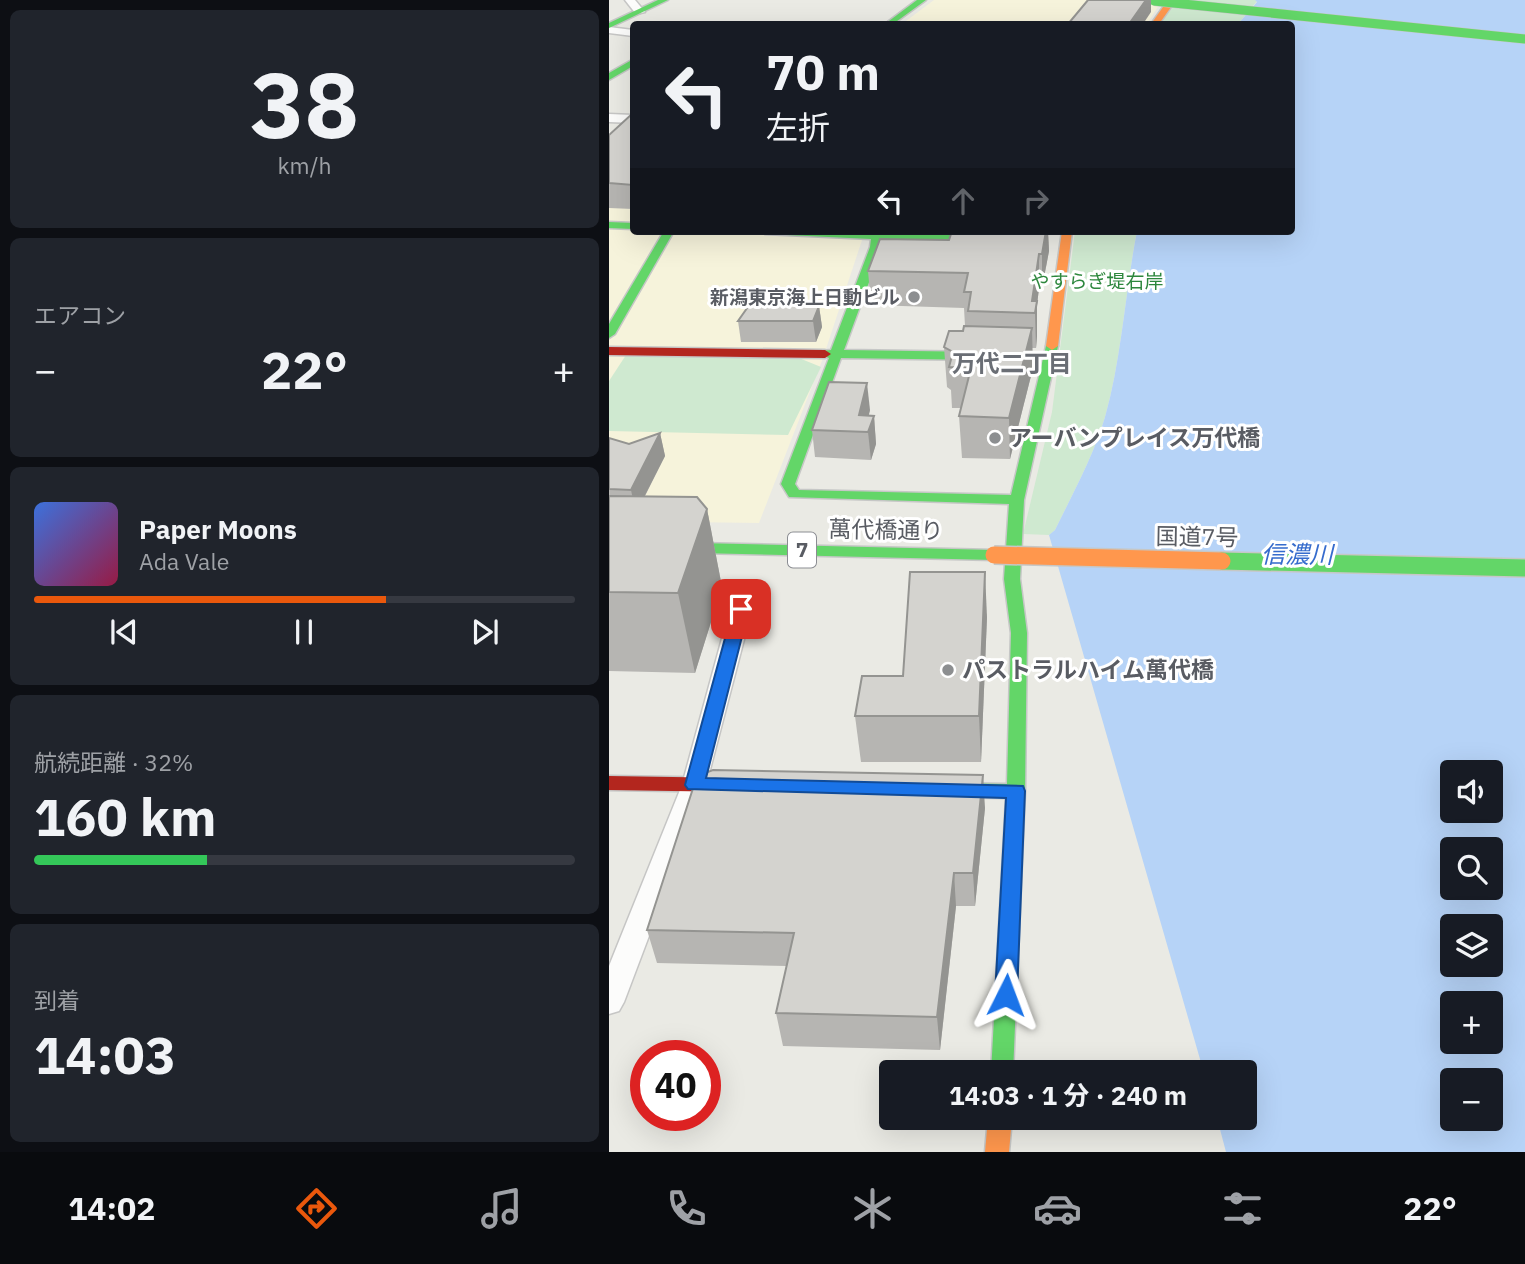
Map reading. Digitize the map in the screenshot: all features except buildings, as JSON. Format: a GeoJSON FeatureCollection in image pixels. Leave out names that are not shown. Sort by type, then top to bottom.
{"type":"FeatureCollection","features":[{"type":"Feature","properties":{"kind":"main road"},"geometry":{"type":"LineString","coordinates":[[609,28],[664,0]]}},
{"type":"Feature","properties":{"kind":"main road"},"geometry":{"type":"LineString","coordinates":[[893,21],[922,0]]}},
{"type":"Feature","properties":{"kind":"main road"},"geometry":{"type":"LineString","coordinates":[[1157,21],[1172,0]]}},
{"type":"Feature","properties":{"kind":"main road"},"geometry":{"type":"LineString","coordinates":[[1149,1],[1525,39]]}},
{"type":"Feature","properties":{"kind":"main road"},"geometry":{"type":"LineString","coordinates":[[609,77],[630,65]]}},
{"type":"Feature","properties":{"kind":"main road"},"geometry":{"type":"LineString","coordinates":[[609,225],[630,226]]}},
{"type":"Feature","properties":{"kind":"main road"},"geometry":{"type":"LineString","coordinates":[[609,334],[667,235]]}},
{"type":"Feature","properties":{"kind":"main road"},"geometry":{"type":"LineString","coordinates":[[876,235],[876,247],[839,352],[821,391],[788,484],[794,494],[1017,500]]}},
{"type":"Feature","properties":{"kind":"main road"},"geometry":{"type":"LineString","coordinates":[[910,235],[1011,241]]}},
{"type":"Feature","properties":{"kind":"main road"},"geometry":{"type":"LineString","coordinates":[[1003,1060],[1016,791],[1019,633],[1012,579],[1017,500],[1061,239]]}},
{"type":"Feature","properties":{"kind":"main road"},"geometry":{"type":"LineString","coordinates":[[609,351],[839,352],[997,357]]}},
{"type":"Feature","properties":{"kind":"main road","name":"萬代橋通り"},"geometry":{"type":"LineString","coordinates":[[609,546],[995,555]]}},
{"type":"Feature","properties":{"kind":"main road","name":"国道7号"},"geometry":{"type":"LineString","coordinates":[[995,555],[1525,568]]}},
{"type":"Feature","properties":{"kind":"main road"},"geometry":{"type":"LineString","coordinates":[[609,783],[748,786]]}},
{"type":"Feature","properties":{"kind":"main road"},"geometry":{"type":"LineString","coordinates":[[924,789],[1016,791]]}},
{"type":"Feature","properties":{"kind":"street"},"geometry":{"type":"LineString","coordinates":[[609,15],[632,16]]}},
{"type":"Feature","properties":{"kind":"street"},"geometry":{"type":"LineString","coordinates":[[609,118],[630,119]]}},
{"type":"Feature","properties":{"kind":"street"},"geometry":{"type":"LineString","coordinates":[[609,1002],[694,785],[741,609]]}},
{"type":"Feature","properties":{"kind":"shaded area"},"geometry":{"type":"Polygon","coordinates":[[[934,0],[1111,0],[1159,5],[1149,21],[906,21],[934,0]]]}},
{"type":"Feature","properties":{"kind":"shaded area"},"geometry":{"type":"Polygon","coordinates":[[[630,143],[630,235],[864,235],[823,358],[759,523],[609,521],[609,158],[630,143]]]}},
{"type":"Feature","properties":{"kind":"green space"},"geometry":{"type":"Polygon","coordinates":[[[1179,0],[1257,1],[1240,21],[1162,21],[1179,0]]]}},
{"type":"Feature","properties":{"kind":"green space","name":"やすらぎ堤右岸"},"geometry":{"type":"Polygon","coordinates":[[[1074,235],[1136,235],[1111,394],[1095,446],[1055,530],[1049,535],[1023,534],[1052,412],[1074,235]]]}},
{"type":"Feature","properties":{"kind":"green space"},"geometry":{"type":"Polygon","coordinates":[[[626,355],[799,358],[821,367],[788,435],[609,431],[609,381],[626,355]]]}},
{"type":"Feature","properties":{"kind":"water","name":"信濃川"},"geometry":{"type":"Polygon","coordinates":[[[1255,0],[1525,0],[1525,1152],[1226,1152],[1220,1130],[1257,1130],[1257,1060],[1200,1060],[1049,535],[1055,530],[1082,475],[1105,417],[1136,235],[1295,235],[1295,21],[1241,21],[1257,2],[1255,0]]]}},
{"type":"Feature","properties":{"kind":"traffic: fast"},"geometry":{"type":"LineString","coordinates":[[609,26],[664,0]]}},
{"type":"Feature","properties":{"kind":"traffic: fast"},"geometry":{"type":"LineString","coordinates":[[893,21],[922,0]]}},
{"type":"Feature","properties":{"kind":"traffic: fast"},"geometry":{"type":"LineString","coordinates":[[1154,1],[1525,39]]}},
{"type":"Feature","properties":{"kind":"traffic: fast"},"geometry":{"type":"LineString","coordinates":[[609,77],[630,65]]}},
{"type":"Feature","properties":{"kind":"traffic: fast"},"geometry":{"type":"LineString","coordinates":[[609,225],[630,226]]}},
{"type":"Feature","properties":{"kind":"traffic: fast"},"geometry":{"type":"LineString","coordinates":[[609,334],[667,235]]}},
{"type":"Feature","properties":{"kind":"traffic: fast"},"geometry":{"type":"LineString","coordinates":[[865,235],[989,240]]}},
{"type":"Feature","properties":{"kind":"traffic: fast"},"geometry":{"type":"LineString","coordinates":[[876,235],[876,247],[788,484],[794,494],[1017,500]]}},
{"type":"Feature","properties":{"kind":"traffic: fast"},"geometry":{"type":"LineString","coordinates":[[1003,1060],[1016,791],[1019,633],[1012,579],[1017,500],[1052,346]]}},
{"type":"Feature","properties":{"kind":"traffic: fast"},"geometry":{"type":"LineString","coordinates":[[825,354],[983,356]]}},
{"type":"Feature","properties":{"kind":"traffic: fast"},"geometry":{"type":"LineString","coordinates":[[609,546],[994,555]]}},
{"type":"Feature","properties":{"kind":"traffic: fast"},"geometry":{"type":"LineString","coordinates":[[1222,561],[1525,568]]}},
{"type":"Feature","properties":{"kind":"traffic: fast"},"geometry":{"type":"LineString","coordinates":[[943,790],[1016,791]]}},
{"type":"Feature","properties":{"kind":"traffic: slow"},"geometry":{"type":"LineString","coordinates":[[1157,21],[1172,0]]}},
{"type":"Feature","properties":{"kind":"traffic: slow"},"geometry":{"type":"LineString","coordinates":[[1052,346],[1066,235]]}},
{"type":"Feature","properties":{"kind":"traffic: slow"},"geometry":{"type":"LineString","coordinates":[[994,555],[1222,561]]}},
{"type":"Feature","properties":{"kind":"traffic: slow"},"geometry":{"type":"LineString","coordinates":[[997,1152],[999,1130]]}},
{"type":"Feature","properties":{"kind":"traffic: jam"},"geometry":{"type":"LineString","coordinates":[[609,351],[825,354]]}},
{"type":"Feature","properties":{"kind":"traffic: jam"},"geometry":{"type":"LineString","coordinates":[[609,783],[736,785]]}},
{"type":"Feature","properties":{"kind":"place","name":"新潟東京海上日動ビル"},"geometry":{"type":"Point","coordinates":[914,297]}},
{"type":"Feature","properties":{"kind":"place","name":"アーバンプレイス万代橋"},"geometry":{"type":"Point","coordinates":[995,438]}},
{"type":"Feature","properties":{"kind":"place","name":"パストラルハイム萬代橋"},"geometry":{"type":"Point","coordinates":[948,670]}},
{"type":"Feature","properties":{"kind":"district","name":"万代二丁目"},"geometry":{"type":"Point","coordinates":[1012,364]}},
{"type":"Feature","properties":{"kind":"route"},"geometry":{"type":"LineString","coordinates":[[741,609],[694,785],[1016,791],[1006,995]]}}]}
